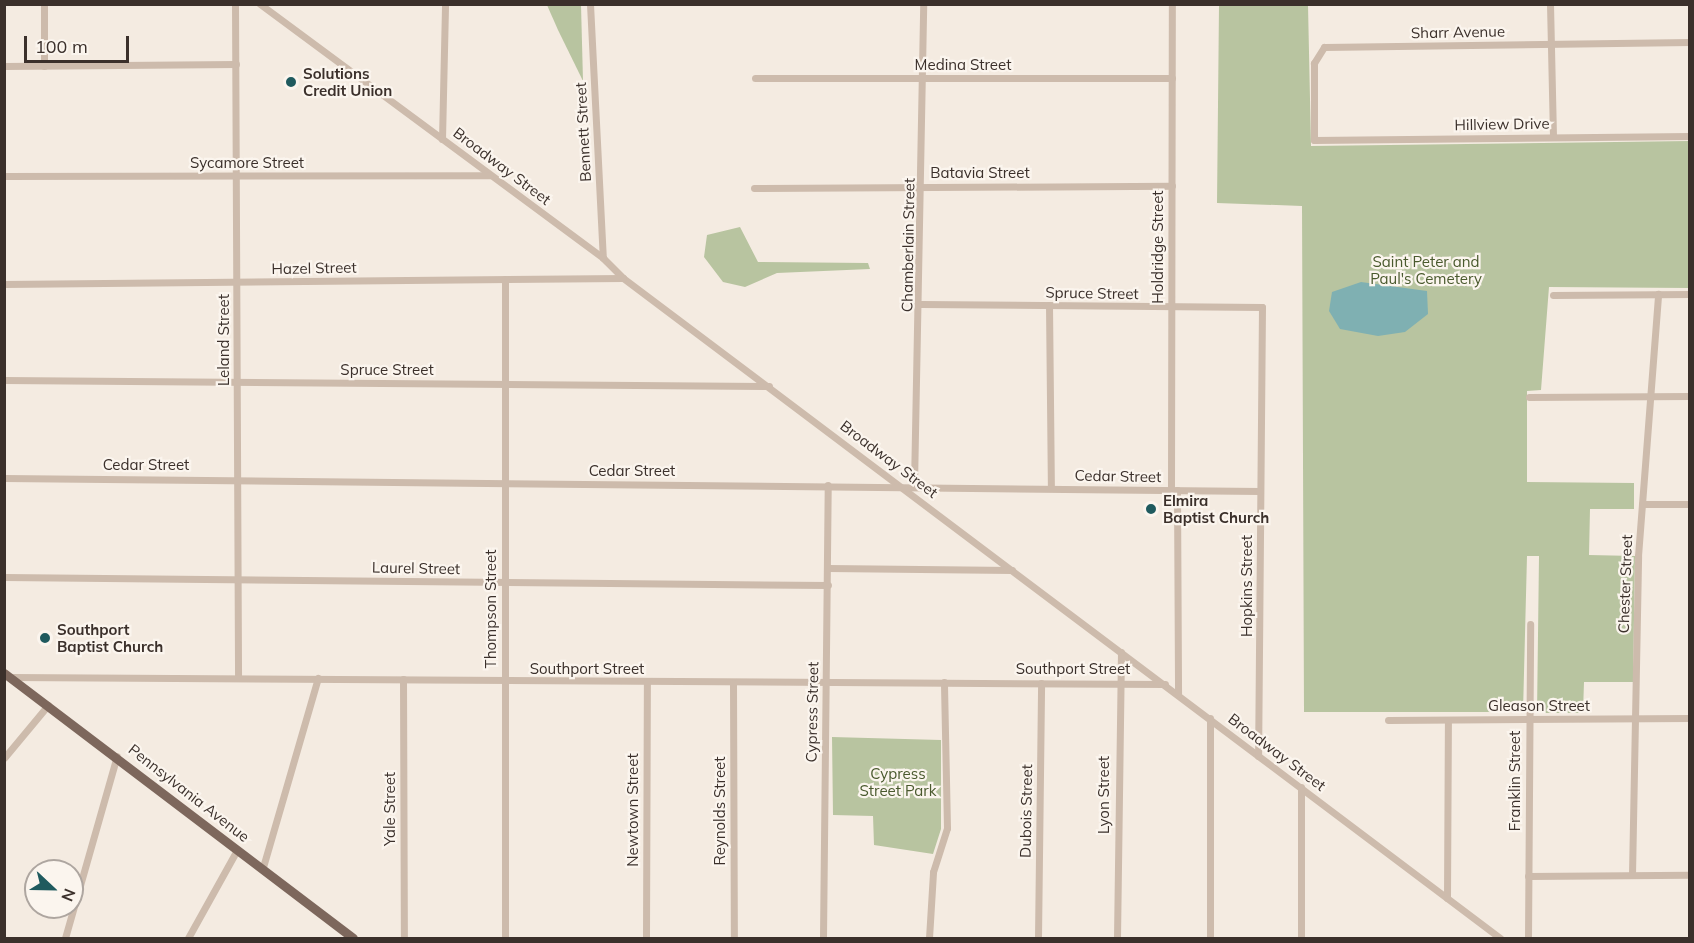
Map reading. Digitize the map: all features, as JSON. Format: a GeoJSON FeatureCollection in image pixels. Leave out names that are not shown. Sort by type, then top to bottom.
{"type":"FeatureCollection","features":[{"type":"Feature","properties":{"kind":"main road","name":"Pennsylvania Avenue"},"geometry":{"type":"LineString","coordinates":[[7,675],[117,756],[237,850],[263,867],[353,939]]}},
{"type":"Feature","properties":{"kind":"street"},"geometry":{"type":"LineString","coordinates":[[44,4],[44,66]]}},
{"type":"Feature","properties":{"kind":"street","name":"Leland Street"},"geometry":{"type":"LineString","coordinates":[[235,4],[238,676]]}},
{"type":"Feature","properties":{"kind":"street","name":"Broadway Street"},"geometry":{"type":"LineString","coordinates":[[260,4],[603,258],[623,278],[902,484],[1012,570],[1500,939]]}},
{"type":"Feature","properties":{"kind":"street"},"geometry":{"type":"LineString","coordinates":[[442,139],[445,4]]}},
{"type":"Feature","properties":{"kind":"street","name":"Bennett Street"},"geometry":{"type":"LineString","coordinates":[[590,4],[603,258]]}},
{"type":"Feature","properties":{"kind":"street","name":"Chamberlain Street"},"geometry":{"type":"LineString","coordinates":[[914,485],[921,304],[923,4]]}},
{"type":"Feature","properties":{"kind":"street","name":"Holdridge Street"},"geometry":{"type":"LineString","coordinates":[[1172,4],[1171,307],[1178,694]]}},
{"type":"Feature","properties":{"kind":"street"},"geometry":{"type":"LineString","coordinates":[[1550,4],[1553,136]]}},
{"type":"Feature","properties":{"kind":"street","name":"Sharr Avenue"},"geometry":{"type":"LineString","coordinates":[[1314,140],[1318,49],[1689,42]]}},
{"type":"Feature","properties":{"kind":"street"},"geometry":{"type":"LineString","coordinates":[[4,66],[236,64]]}},
{"type":"Feature","properties":{"kind":"street","name":"Medina Street"},"geometry":{"type":"LineString","coordinates":[[755,78],[1172,78]]}},
{"type":"Feature","properties":{"kind":"street","name":"Hillview Drive"},"geometry":{"type":"LineString","coordinates":[[1314,140],[1689,136]]}},
{"type":"Feature","properties":{"kind":"street","name":"Sycamore Street"},"geometry":{"type":"LineString","coordinates":[[4,176],[490,175]]}},
{"type":"Feature","properties":{"kind":"street","name":"Batavia Street"},"geometry":{"type":"LineString","coordinates":[[753,188],[1172,186]]}},
{"type":"Feature","properties":{"kind":"street","name":"Hazel Street"},"geometry":{"type":"LineString","coordinates":[[4,284],[623,278]]}},
{"type":"Feature","properties":{"kind":"street","name":"Thompson Street"},"geometry":{"type":"LineString","coordinates":[[504,939],[505,279]]}},
{"type":"Feature","properties":{"kind":"street","name":"Chester Street"},"geometry":{"type":"LineString","coordinates":[[1632,875],[1642,504],[1658,294]]}},
{"type":"Feature","properties":{"kind":"street"},"geometry":{"type":"LineString","coordinates":[[1553,295],[1689,294]]}},
{"type":"Feature","properties":{"kind":"street","name":"Spruce Street"},"geometry":{"type":"LineString","coordinates":[[921,304],[1262,307]]}},
{"type":"Feature","properties":{"kind":"street"},"geometry":{"type":"LineString","coordinates":[[1049,305],[1050,488]]}},
{"type":"Feature","properties":{"kind":"street","name":"Hopkins Street"},"geometry":{"type":"LineString","coordinates":[[1258,756],[1262,307]]}},
{"type":"Feature","properties":{"kind":"street","name":"Spruce Street"},"geometry":{"type":"LineString","coordinates":[[4,380],[769,386]]}},
{"type":"Feature","properties":{"kind":"street"},"geometry":{"type":"LineString","coordinates":[[1529,397],[1689,396]]}},
{"type":"Feature","properties":{"kind":"street","name":"Cedar Street"},"geometry":{"type":"LineString","coordinates":[[4,478],[238,478],[506,484],[902,484],[1260,491]]}},
{"type":"Feature","properties":{"kind":"street","name":"Cypress Street"},"geometry":{"type":"LineString","coordinates":[[823,939],[828,485]]}},
{"type":"Feature","properties":{"kind":"street"},"geometry":{"type":"LineString","coordinates":[[1642,504],[1689,504]]}},
{"type":"Feature","properties":{"kind":"street"},"geometry":{"type":"LineString","coordinates":[[828,568],[1012,570]]}},
{"type":"Feature","properties":{"kind":"street","name":"Laurel Street"},"geometry":{"type":"LineString","coordinates":[[4,577],[828,585]]}},
{"type":"Feature","properties":{"kind":"street","name":"Franklin Street"},"geometry":{"type":"LineString","coordinates":[[1528,939],[1530,624]]}},
{"type":"Feature","properties":{"kind":"street","name":"Lyon Street"},"geometry":{"type":"LineString","coordinates":[[1117,939],[1118,683],[1121,652]]}},
{"type":"Feature","properties":{"kind":"street","name":"Southport Street"},"geometry":{"type":"LineString","coordinates":[[7,675],[238,676],[504,682],[1164,684]]}},
{"type":"Feature","properties":{"kind":"street"},"geometry":{"type":"LineString","coordinates":[[263,867],[318,678]]}},
{"type":"Feature","properties":{"kind":"street","name":"Yale Street"},"geometry":{"type":"LineString","coordinates":[[403,680],[404,939]]}},
{"type":"Feature","properties":{"kind":"street","name":"Newtown Street"},"geometry":{"type":"LineString","coordinates":[[646,939],[647,682]]}},
{"type":"Feature","properties":{"kind":"street"},"geometry":{"type":"LineString","coordinates":[[929,939],[933,872],[947,828],[944,682]]}},
{"type":"Feature","properties":{"kind":"street","name":"Reynolds Street"},"geometry":{"type":"LineString","coordinates":[[733,683],[734,939]]}},
{"type":"Feature","properties":{"kind":"street","name":"Dubois Street"},"geometry":{"type":"LineString","coordinates":[[1038,939],[1041,683]]}},
{"type":"Feature","properties":{"kind":"street"},"geometry":{"type":"LineString","coordinates":[[4,758],[48,705]]}},
{"type":"Feature","properties":{"kind":"street"},"geometry":{"type":"LineString","coordinates":[[1210,718],[1210,939]]}},
{"type":"Feature","properties":{"kind":"street","name":"Gleason Street"},"geometry":{"type":"LineString","coordinates":[[1388,720],[1529,721],[1689,718]]}},
{"type":"Feature","properties":{"kind":"street"},"geometry":{"type":"LineString","coordinates":[[1447,898],[1448,720]]}},
{"type":"Feature","properties":{"kind":"street"},"geometry":{"type":"LineString","coordinates":[[65,939],[117,756]]}},
{"type":"Feature","properties":{"kind":"street"},"geometry":{"type":"LineString","coordinates":[[1300,939],[1301,787]]}},
{"type":"Feature","properties":{"kind":"street"},"geometry":{"type":"LineString","coordinates":[[188,939],[237,850]]}},
{"type":"Feature","properties":{"kind":"street"},"geometry":{"type":"LineString","coordinates":[[1528,876],[1689,875]]}},
{"type":"Feature","properties":{"kind":"green space"},"geometry":{"type":"Polygon","coordinates":[[[547,5],[581,5],[583,81],[558,30],[547,5]]]}},
{"type":"Feature","properties":{"kind":"green space","name":"Saint Peter and Paul's Cemetery"},"geometry":{"type":"Polygon","coordinates":[[[1219,5],[1308,5],[1311,146],[1689,141],[1689,288],[1549,287],[1541,390],[1527,391],[1527,482],[1634,483],[1634,509],[1590,509],[1589,555],[1635,556],[1633,682],[1584,682],[1583,713],[1537,713],[1539,556],[1527,556],[1523,712],[1304,712],[1302,206],[1217,203],[1219,5]]]}},
{"type":"Feature","properties":{"kind":"green space"},"geometry":{"type":"Polygon","coordinates":[[[740,227],[758,262],[868,263],[870,269],[777,273],[745,287],[723,282],[704,257],[707,235],[740,227]]]}},
{"type":"Feature","properties":{"kind":"green space","name":"Cypress Street Park"},"geometry":{"type":"Polygon","coordinates":[[[832,737],[941,740],[941,829],[933,854],[874,845],[873,816],[833,815],[832,737]]]}},
{"type":"Feature","properties":{"kind":"water"},"geometry":{"type":"Polygon","coordinates":[[[1361,282],[1427,291],[1428,314],[1405,332],[1378,336],[1340,329],[1329,311],[1332,292],[1361,282]]]}},
{"type":"Feature","properties":{"kind":"place","name":"Solutions Credit Union"},"geometry":{"type":"Point","coordinates":[291,82]}},
{"type":"Feature","properties":{"kind":"place","name":"Elmira Baptist Church"},"geometry":{"type":"Point","coordinates":[1151,509]}},
{"type":"Feature","properties":{"kind":"place","name":"Southport Baptist Church"},"geometry":{"type":"Point","coordinates":[45,638]}}]}
